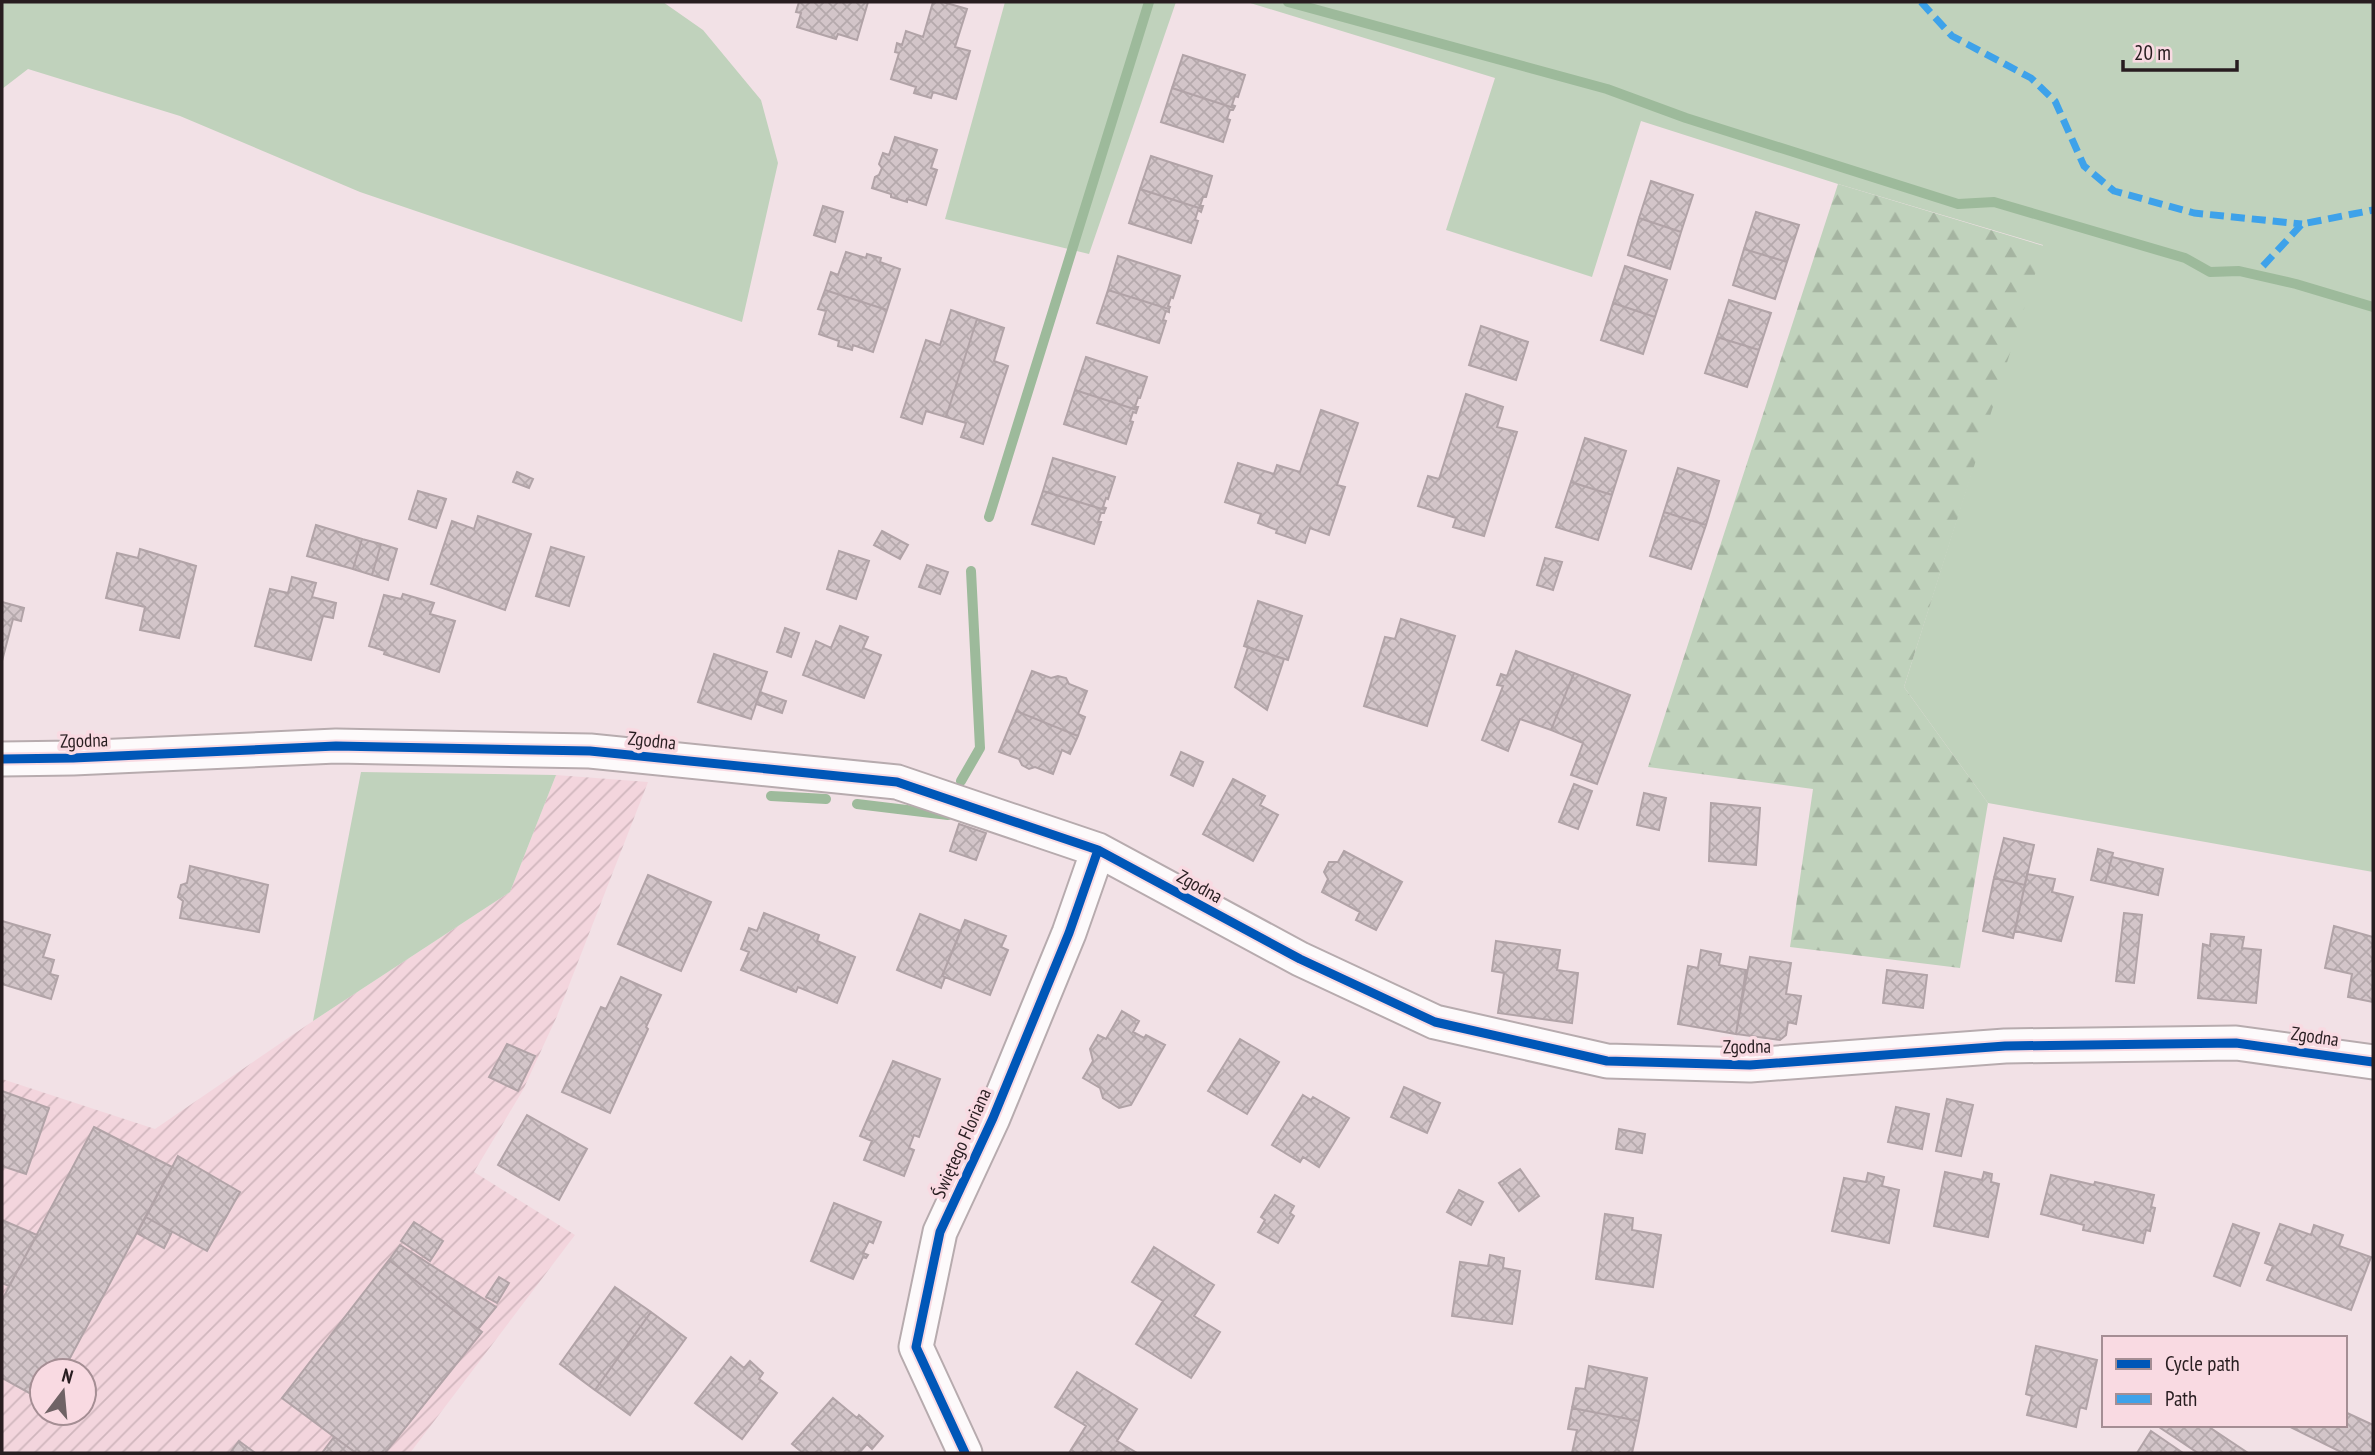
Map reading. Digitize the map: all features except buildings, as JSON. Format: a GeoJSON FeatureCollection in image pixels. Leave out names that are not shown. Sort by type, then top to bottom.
{"type":"FeatureCollection","features":[{"type":"Feature","properties":{"kind":"street","name":"Zgodna"},"geometry":{"type":"LineString","coordinates":[[2,759],[336,746],[590,751],[897,782],[1097,850],[1300,959],[1435,1022],[1607,1061],[1750,1065],[2005,1046],[2236,1043],[2373,1062]]}},
{"type":"Feature","properties":{"kind":"street","name":"Świętego Floriana"},"geometry":{"type":"LineString","coordinates":[[965,1453],[916,1348],[940,1232],[993,1118],[1064,946],[1097,850]]}},
{"type":"Feature","properties":{"kind":"shaded area"},"geometry":{"type":"Polygon","coordinates":[[[556,775],[648,782],[557,1016],[523,1090],[474,1172],[575,1235],[410,1453],[2,1453],[2,1079],[155,1129],[510,892],[556,775]]]}},
{"type":"Feature","properties":{"kind":"green space"},"geometry":{"type":"Polygon","coordinates":[[[2,2],[663,2],[703,30],[761,100],[778,163],[742,322],[360,192],[180,116],[28,69],[2,89],[2,2]]]}},
{"type":"Feature","properties":{"kind":"green space"},"geometry":{"type":"Polygon","coordinates":[[[1005,2],[1176,2],[1089,254],[945,219],[1005,2]]]}},
{"type":"Feature","properties":{"kind":"green space"},"geometry":{"type":"Polygon","coordinates":[[[1247,2],[2373,2],[2373,872],[1988,803],[1904,687],[2043,245],[1838,184],[1641,121],[1592,277],[1446,230],[1495,78],[1247,2]]]}},
{"type":"Feature","properties":{"kind":"green space"},"geometry":{"type":"Polygon","coordinates":[[[1838,184],[2044,246],[1904,687],[1988,803],[1960,968],[1790,947],[1813,789],[1648,767],[1838,184]]]}},
{"type":"Feature","properties":{"kind":"green space"},"geometry":{"type":"Polygon","coordinates":[[[361,772],[556,775],[510,892],[313,1021],[361,772]]]}},
{"type":"Feature","properties":{"kind":"waterway"},"geometry":{"type":"LineString","coordinates":[[989,517],[1149,2]]}},
{"type":"Feature","properties":{"kind":"waterway"},"geometry":{"type":"LineString","coordinates":[[1288,2],[1607,89],[1686,118],[1958,204],[1994,202],[2185,258],[2210,272],[2239,271],[2296,284],[2373,307]]}},
{"type":"Feature","properties":{"kind":"waterway"},"geometry":{"type":"LineString","coordinates":[[961,781],[980,748],[971,571]]}},
{"type":"Feature","properties":{"kind":"waterway"},"geometry":{"type":"LineString","coordinates":[[771,796],[826,799]]}},
{"type":"Feature","properties":{"kind":"waterway"},"geometry":{"type":"LineString","coordinates":[[857,804],[948,815]]}},
{"type":"Feature","properties":{"kind":"marked path"},"geometry":{"type":"LineString","coordinates":[[1921,2],[1952,36],[2031,78],[2055,101],[2084,166],[2114,191],[2194,213],[2302,224]]}},
{"type":"Feature","properties":{"kind":"marked path"},"geometry":{"type":"LineString","coordinates":[[2263,266],[2302,224],[2373,210]]}},
{"type":"Feature","properties":{"kind":"cycle path"},"geometry":{"type":"LineString","coordinates":[[2,759],[336,746],[590,751],[897,782],[1098,850],[1300,959],[1435,1022],[1607,1061],[1750,1065],[2005,1046],[2236,1043],[2373,1062]]}},
{"type":"Feature","properties":{"kind":"cycle path"},"geometry":{"type":"LineString","coordinates":[[965,1453],[916,1347],[940,1232],[993,1118],[1069,933],[1098,850]]}}]}
